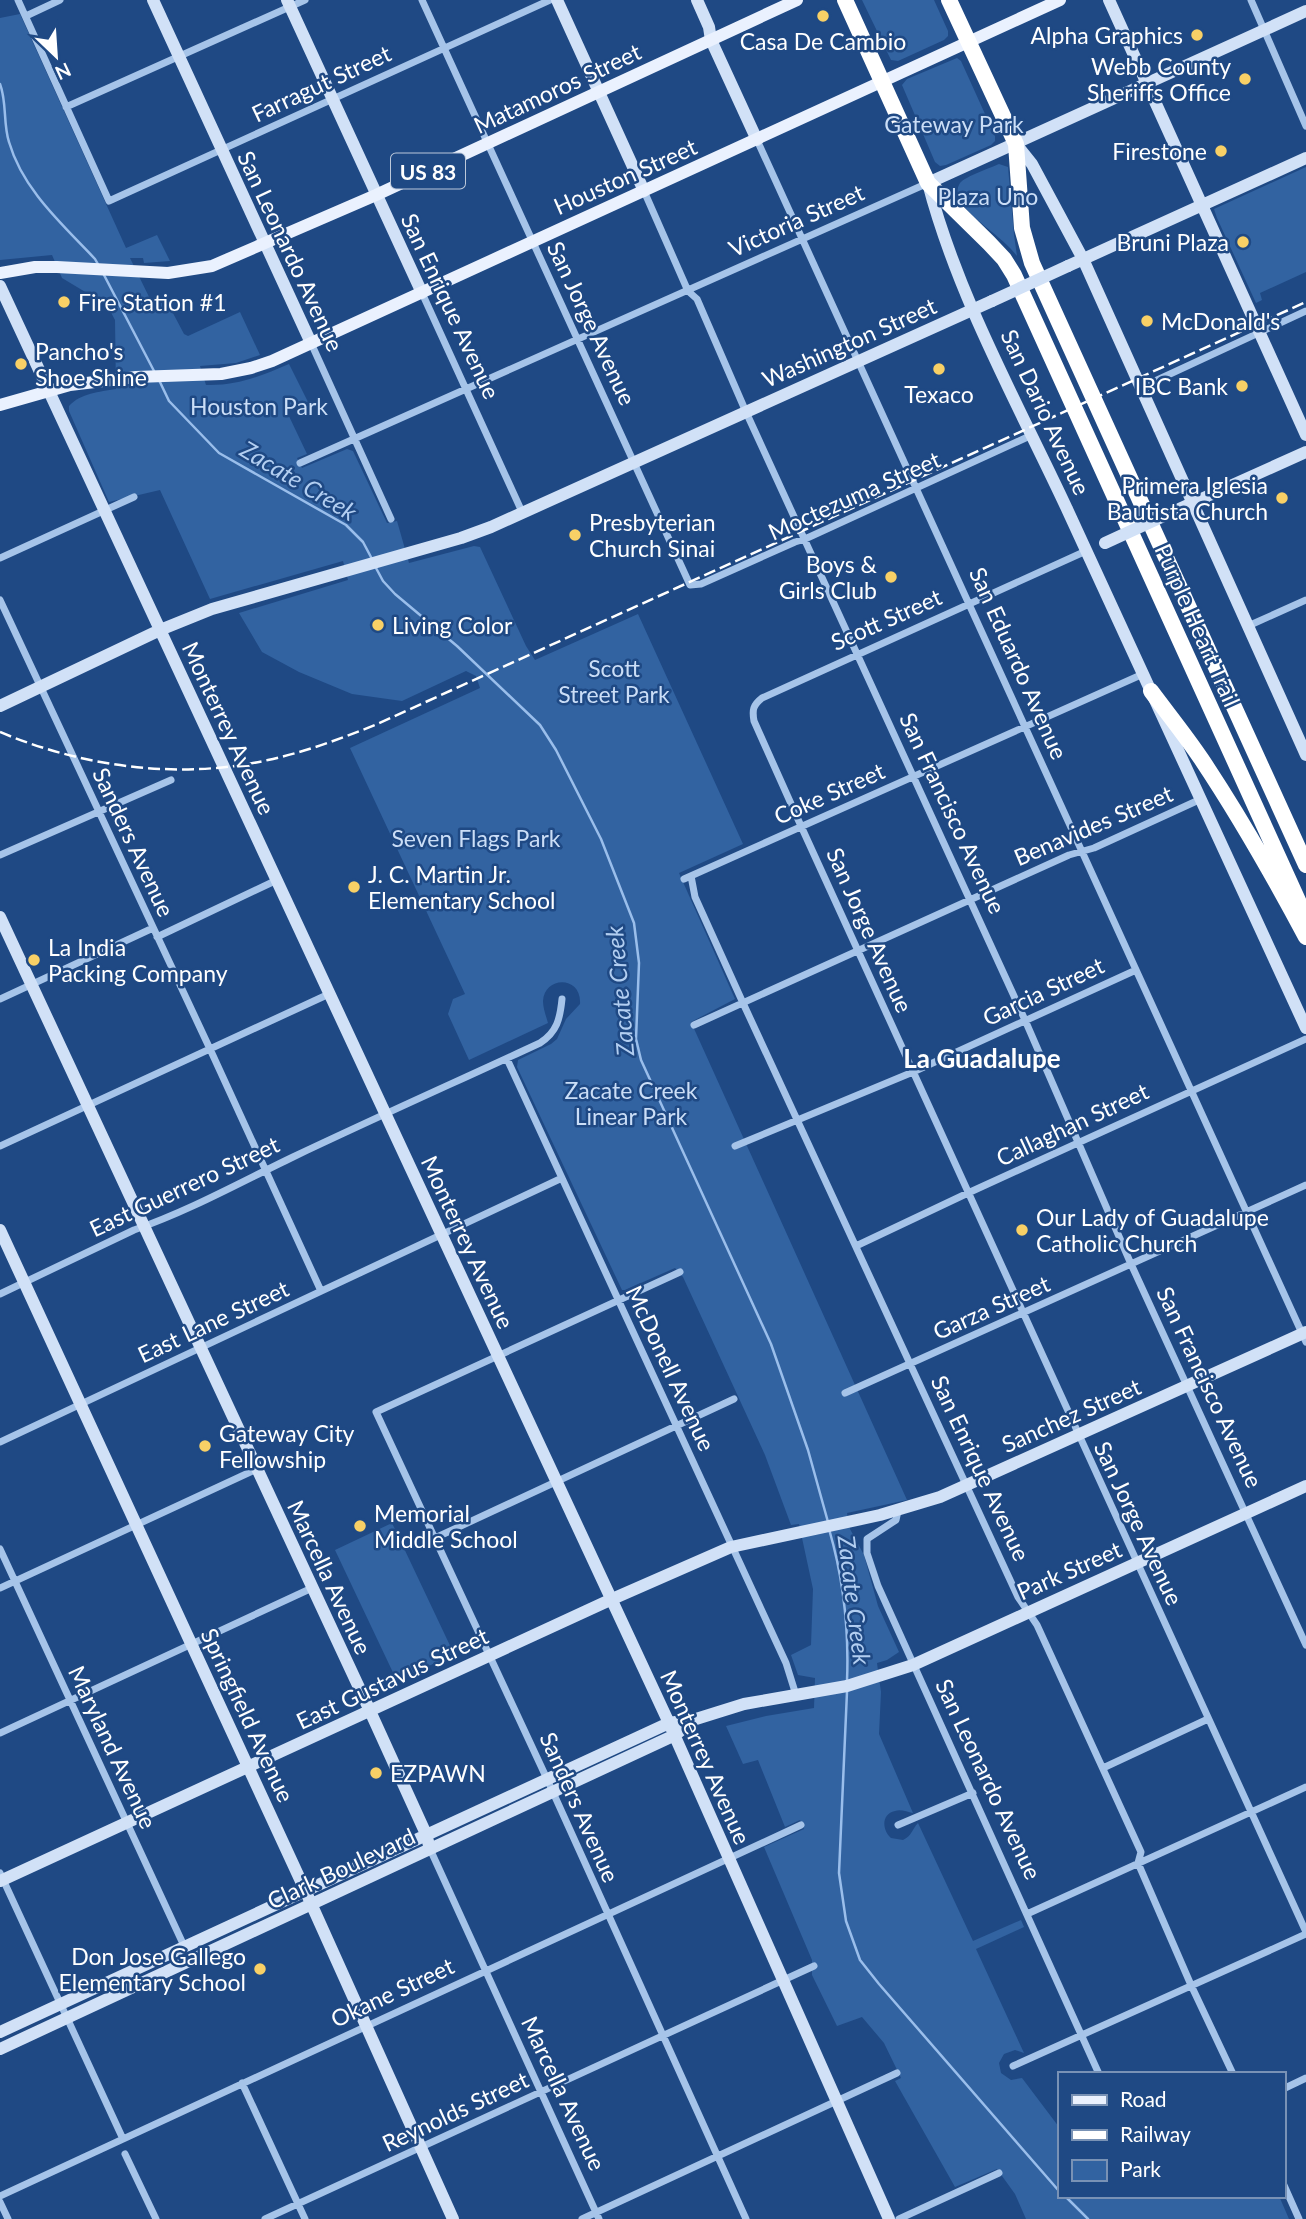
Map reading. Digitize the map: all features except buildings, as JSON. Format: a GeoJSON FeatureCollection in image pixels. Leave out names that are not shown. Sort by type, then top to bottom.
{"type":"FeatureCollection","features":[{"type":"Feature","properties":{"kind":"highway","name":"San Dario Avenue"},"geometry":{"type":"LineString","coordinates":[[845,0],[928,183]]}},
{"type":"Feature","properties":{"kind":"highway"},"geometry":{"type":"LineString","coordinates":[[949,0],[1016,144]]}},
{"type":"Feature","properties":{"kind":"highway","name":"Purple Heart Trail"},"geometry":{"type":"LineString","coordinates":[[1016,144],[1022,228],[1032,263],[1306,865]]}},
{"type":"Feature","properties":{"kind":"highway","name":"Purple Heart Trail"},"geometry":{"type":"LineString","coordinates":[[928,183],[1004,259],[1014,275],[1306,918]]}},
{"type":"Feature","properties":{"kind":"highway"},"geometry":{"type":"LineString","coordinates":[[1151,691],[1201,758],[1234,810],[1306,937]]}},
{"type":"Feature","properties":{"kind":"main road","name":"San Leonardo Avenue"},"geometry":{"type":"LineString","coordinates":[[153,0],[311,343]]}},
{"type":"Feature","properties":{"kind":"main road","name":"San Francisco Avenue"},"geometry":{"type":"LineString","coordinates":[[557,0],[643,191]]}},
{"type":"Feature","properties":{"kind":"main road","name":"San Eduardo Avenue"},"geometry":{"type":"LineString","coordinates":[[697,0],[709,27],[711,40],[757,140]]}},
{"type":"Feature","properties":{"kind":"main road","name":"Matamoros Street"},"geometry":{"type":"LineString","coordinates":[[0,273],[57,267],[168,273],[199,269],[227,261],[797,0]]}},
{"type":"Feature","properties":{"kind":"main road","name":"Houston Street"},"geometry":{"type":"LineString","coordinates":[[0,405],[70,385],[115,379],[204,376],[251,368],[422,293],[1060,0]]}},
{"type":"Feature","properties":{"kind":"main road"},"geometry":{"type":"LineString","coordinates":[[1109,0],[1306,435]]}},
{"type":"Feature","properties":{"kind":"main road","name":"San Enrique Avenue"},"geometry":{"type":"LineString","coordinates":[[289,3],[422,293]]}},
{"type":"Feature","properties":{"kind":"main road","name":"Victoria Street"},"geometry":{"type":"LineString","coordinates":[[928,183],[1306,11]]}},
{"type":"Feature","properties":{"kind":"main road"},"geometry":{"type":"LineString","coordinates":[[1016,144],[1032,164],[1083,259],[1305,750]]}},
{"type":"Feature","properties":{"kind":"main road","name":"Washington Street"},"geometry":{"type":"LineString","coordinates":[[0,706],[160,630],[212,609],[461,538],[523,514],[1306,158]]}},
{"type":"Feature","properties":{"kind":"main road","name":"San Dario Avenue"},"geometry":{"type":"LineString","coordinates":[[928,183],[938,221],[973,309],[1306,1028]]}},
{"type":"Feature","properties":{"kind":"main road","name":"Monterrey Avenue"},"geometry":{"type":"LineString","coordinates":[[0,286],[675,1735],[889,2219]]}},
{"type":"Feature","properties":{"kind":"main road","name":"Scott Street"},"geometry":{"type":"LineString","coordinates":[[1086,551],[1306,452]]}},
{"type":"Feature","properties":{"kind":"main road","name":"Marcella Avenue"},"geometry":{"type":"LineString","coordinates":[[0,917],[370,1711],[426,1834],[430,1849]]}},
{"type":"Feature","properties":{"kind":"main road","name":"Springfield Avenue"},"geometry":{"type":"LineString","coordinates":[[0,1230],[249,1766],[453,2219]]}},
{"type":"Feature","properties":{"kind":"main road","name":"Sanchez Street"},"geometry":{"type":"LineString","coordinates":[[731,1547],[898,1511],[940,1497],[1305,1336]]}},
{"type":"Feature","properties":{"kind":"main road","name":"Park Street"},"geometry":{"type":"LineString","coordinates":[[847,1686],[913,1665],[1306,1486]]}},
{"type":"Feature","properties":{"kind":"main road","name":"East Gustavus Street"},"geometry":{"type":"LineString","coordinates":[[1,1878],[731,1547]]}},
{"type":"Feature","properties":{"kind":"main road","name":"Clark Boulevard"},"geometry":{"type":"LineString","coordinates":[[0,2032],[669,1723],[696,1719],[744,1704],[847,1686]]}},
{"type":"Feature","properties":{"kind":"main road","name":"Clark Boulevard"},"geometry":{"type":"LineString","coordinates":[[0,2049],[675,1735],[696,1719]]}},
{"type":"Feature","properties":{"kind":"street"},"geometry":{"type":"LineString","coordinates":[[18,0],[66,107],[179,57],[289,3],[305,0]]}},
{"type":"Feature","properties":{"kind":"street"},"geometry":{"type":"LineString","coordinates":[[26,16],[60,0]]}},
{"type":"Feature","properties":{"kind":"street","name":"San Jorge Avenue"},"geometry":{"type":"LineString","coordinates":[[422,0],[691,585]]}},
{"type":"Feature","properties":{"kind":"street","name":"Farragut Street"},"geometry":{"type":"LineString","coordinates":[[66,107],[109,201],[550,0]]}},
{"type":"Feature","properties":{"kind":"street"},"geometry":{"type":"LineString","coordinates":[[1251,0],[1306,126]]}},
{"type":"Feature","properties":{"kind":"street","name":"San Eduardo Avenue"},"geometry":{"type":"LineString","coordinates":[[757,140],[1190,1091],[1305,1336]]}},
{"type":"Feature","properties":{"kind":"street","name":"Victoria Street"},"geometry":{"type":"LineString","coordinates":[[300,463],[928,183]]}},
{"type":"Feature","properties":{"kind":"street","name":"San Francisco Avenue"},"geometry":{"type":"LineString","coordinates":[[643,191],[688,291],[697,299],[1306,1646]]}},
{"type":"Feature","properties":{"kind":"street","name":"San Enrique Avenue"},"geometry":{"type":"LineString","coordinates":[[422,293],[523,514]]}},
{"type":"Feature","properties":{"kind":"street"},"geometry":{"type":"LineString","coordinates":[[1142,387],[1306,312]]}},
{"type":"Feature","properties":{"kind":"street","name":"San Leonardo Avenue"},"geometry":{"type":"LineString","coordinates":[[311,343],[391,519]]}},
{"type":"Feature","properties":{"kind":"street","name":"Moctezuma Street"},"geometry":{"type":"LineString","coordinates":[[691,585],[701,584],[806,539],[1032,435]]}},
{"type":"Feature","properties":{"kind":"street"},"geometry":{"type":"LineString","coordinates":[[0,558],[134,497]]}},
{"type":"Feature","properties":{"kind":"street","name":"Scott Street"},"geometry":{"type":"LineString","coordinates":[[753,707],[762,698],[1086,551]]}},
{"type":"Feature","properties":{"kind":"street","name":"Sanders Avenue"},"geometry":{"type":"LineString","coordinates":[[0,600],[321,1291]]}},
{"type":"Feature","properties":{"kind":"street"},"geometry":{"type":"LineString","coordinates":[[1248,626],[1306,600]]}},
{"type":"Feature","properties":{"kind":"street","name":"Coke Street"},"geometry":{"type":"LineString","coordinates":[[688,878],[1143,674]]}},
{"type":"Feature","properties":{"kind":"street","name":"San Jorge Avenue"},"geometry":{"type":"LineString","coordinates":[[753,707],[754,721],[801,827],[1306,1933]]}},
{"type":"Feature","properties":{"kind":"street"},"geometry":{"type":"LineString","coordinates":[[0,855],[171,780]]}},
{"type":"Feature","properties":{"kind":"street","name":"Benavides Street"},"geometry":{"type":"LineString","coordinates":[[694,1025],[1069,855],[1094,848],[1202,799]]}},
{"type":"Feature","properties":{"kind":"street","name":"San Enrique Avenue"},"geometry":{"type":"LineString","coordinates":[[688,878],[1017,1597],[1038,1625],[1141,1852],[1138,1863],[1191,1985],[1233,2072]]}},
{"type":"Feature","properties":{"kind":"street"},"geometry":{"type":"LineString","coordinates":[[157,937],[277,880]]}},
{"type":"Feature","properties":{"kind":"street"},"geometry":{"type":"LineString","coordinates":[[0,999],[153,929]]}},
{"type":"Feature","properties":{"kind":"street","name":"Garcia Street"},"geometry":{"type":"LineString","coordinates":[[735,1146],[913,1072],[1136,970]]}},
{"type":"Feature","properties":{"kind":"street"},"geometry":{"type":"LineString","coordinates":[[0,1146],[329,994]]}},
{"type":"Feature","properties":{"kind":"street","name":"East Guerrero Street"},"geometry":{"type":"LineString","coordinates":[[0,1294],[548,1038],[559,1018],[562,999]]}},
{"type":"Feature","properties":{"kind":"street","name":"Callaghan Street"},"geometry":{"type":"LineString","coordinates":[[856,1246],[1306,1039]]}},
{"type":"Feature","properties":{"kind":"street","name":"McDonell Avenue"},"geometry":{"type":"LineString","coordinates":[[507,1059],[731,1547],[803,1694]]}},
{"type":"Feature","properties":{"kind":"street","name":"East Lane Street"},"geometry":{"type":"LineString","coordinates":[[0,1442],[562,1178]]}},
{"type":"Feature","properties":{"kind":"street","name":"Garza Street"},"geometry":{"type":"LineString","coordinates":[[845,1393],[1306,1185]]}},
{"type":"Feature","properties":{"kind":"street"},"geometry":{"type":"LineString","coordinates":[[498,1356],[680,1272]]}},
{"type":"Feature","properties":{"kind":"street","name":"Sanders Avenue"},"geometry":{"type":"LineString","coordinates":[[498,1356],[376,1412],[553,1792],[746,2219]]}},
{"type":"Feature","properties":{"kind":"street"},"geometry":{"type":"LineString","coordinates":[[435,1538],[734,1399]]}},
{"type":"Feature","properties":{"kind":"street"},"geometry":{"type":"LineString","coordinates":[[0,1588],[257,1469]]}},
{"type":"Feature","properties":{"kind":"street","name":"San Leonardo Avenue"},"geometry":{"type":"LineString","coordinates":[[898,1511],[896,1520],[867,1539],[866,1545],[878,1586],[1099,2072]]}},
{"type":"Feature","properties":{"kind":"street","name":"Maryland Avenue"},"geometry":{"type":"LineString","coordinates":[[0,1549],[191,1961]]}},
{"type":"Feature","properties":{"kind":"street"},"geometry":{"type":"LineString","coordinates":[[0,1733],[312,1588]]}},
{"type":"Feature","properties":{"kind":"street"},"geometry":{"type":"LineString","coordinates":[[1103,1768],[1208,1719]]}},
{"type":"Feature","properties":{"kind":"street"},"geometry":{"type":"LineString","coordinates":[[1027,1914],[1306,1787]]}},
{"type":"Feature","properties":{"kind":"street"},"geometry":{"type":"LineString","coordinates":[[898,1825],[973,1793]]}},
{"type":"Feature","properties":{"kind":"street","name":"Okane Street"},"geometry":{"type":"LineString","coordinates":[[0,2196],[802,1825]]}},
{"type":"Feature","properties":{"kind":"street","name":"Marcella Avenue"},"geometry":{"type":"LineString","coordinates":[[430,1849],[597,2216]]}},
{"type":"Feature","properties":{"kind":"street"},"geometry":{"type":"LineString","coordinates":[[1,1878],[123,2139]]}},
{"type":"Feature","properties":{"kind":"street"},"geometry":{"type":"LineString","coordinates":[[1013,2066],[1306,1933]]}},
{"type":"Feature","properties":{"kind":"street","name":"Reynolds Street"},"geometry":{"type":"LineString","coordinates":[[265,2219],[814,1966]]}},
{"type":"Feature","properties":{"kind":"street"},"geometry":{"type":"LineString","coordinates":[[582,2219],[597,2216],[717,2156],[897,2073]]}},
{"type":"Feature","properties":{"kind":"street"},"geometry":{"type":"LineString","coordinates":[[1285,2088],[1306,2078]]}},
{"type":"Feature","properties":{"kind":"street"},"geometry":{"type":"LineString","coordinates":[[242,2083],[305,2219]]}},
{"type":"Feature","properties":{"kind":"street"},"geometry":{"type":"LineString","coordinates":[[125,2154],[156,2219]]}},
{"type":"Feature","properties":{"kind":"street"},"geometry":{"type":"LineString","coordinates":[[899,2219],[999,2174]]}},
{"type":"Feature","properties":{"kind":"street"},"geometry":{"type":"LineString","coordinates":[[1285,2188],[1299,2219]]}},
{"type":"Feature","properties":{"kind":"street"},"geometry":{"type":"LineString","coordinates":[[0,2202],[8,2219]]}},
{"type":"Feature","properties":{"kind":"green space","name":"Gateway Park"},"geometry":{"type":"Polygon","coordinates":[[[862,0],[934,0],[948,36],[898,61],[891,60],[862,0]]]}},
{"type":"Feature","properties":{"kind":"green space","name":"Zacate Creek Linear Park"},"geometry":{"type":"Polygon","coordinates":[[[20,14],[126,248],[157,235],[170,261],[144,263],[143,258],[130,258],[152,303],[165,298],[184,334],[188,336],[240,312],[260,355],[236,363],[200,366],[206,385],[239,382],[289,364],[308,402],[287,412],[307,454],[297,458],[302,468],[347,449],[353,451],[387,523],[397,521],[409,563],[474,546],[480,547],[535,660],[638,614],[743,844],[679,873],[735,999],[691,1022],[907,1500],[847,1513],[850,1529],[864,1555],[878,1606],[899,1652],[877,1663],[881,1692],[879,1734],[913,1813],[900,1810],[887,1815],[884,1823],[886,1831],[891,1838],[903,1840],[918,1823],[973,1941],[1021,1920],[1024,1927],[976,1949],[1024,2053],[1015,2050],[1004,2054],[999,2063],[1001,2073],[1011,2080],[1022,2078],[1058,2126],[1058,2198],[1280,2198],[1289,2219],[1026,2219],[1015,2194],[997,2169],[955,2187],[895,2081],[901,2078],[884,2043],[862,2017],[837,2026],[812,1975],[812,1960],[764,1847],[804,1829],[800,1820],[785,1827],[758,1760],[743,1764],[726,1726],[814,1708],[815,1678],[798,1675],[791,1655],[811,1645],[813,1589],[799,1524],[791,1525],[765,1455],[683,1277],[675,1268],[622,1290],[517,1067],[518,1060],[557,1039],[566,1019],[580,1004],[575,988],[563,982],[549,987],[543,1001],[548,1023],[469,1060],[448,1014],[453,999],[465,994],[350,748],[480,688],[476,676],[466,671],[402,701],[352,694],[299,672],[262,652],[239,613],[348,580],[343,561],[210,599],[160,490],[109,502],[69,406],[85,396],[116,389],[115,320],[107,305],[62,278],[52,255],[0,260],[0,18],[20,14]]]}},
{"type":"Feature","properties":{"kind":"green space","name":"Gateway Park"},"geometry":{"type":"Polygon","coordinates":[[[957,58],[961,61],[995,141],[940,166],[935,162],[902,85],[907,79],[957,58]]]}},
{"type":"Feature","properties":{"kind":"green space","name":"Gateway Park"},"geometry":{"type":"Polygon","coordinates":[[[999,164],[1008,167],[1017,256],[970,213],[957,195],[963,180],[999,164]]]}},
{"type":"Feature","properties":{"kind":"green space","name":"Bruni Plaza"},"geometry":{"type":"Polygon","coordinates":[[[1306,167],[1306,272],[1260,293],[1262,300],[1256,303],[1214,209],[1306,167]]]}},
{"type":"Feature","properties":{"kind":"green space"},"geometry":{"type":"Polygon","coordinates":[[[392,1523],[454,1654],[397,1681],[335,1550],[392,1523]]]}},
{"type":"Feature","properties":{"kind":"waterway","name":"Zacate Creek"},"geometry":{"type":"LineString","coordinates":[[0,84],[7,135],[24,176],[45,205],[99,266]]}},
{"type":"Feature","properties":{"kind":"waterway","name":"Zacate Creek"},"geometry":{"type":"LineString","coordinates":[[104,275],[154,371]]}},
{"type":"Feature","properties":{"kind":"waterway","name":"Zacate Creek"},"geometry":{"type":"LineString","coordinates":[[159,380],[169,401],[219,453],[346,525],[363,542],[372,559]]}},
{"type":"Feature","properties":{"kind":"waterway","name":"Zacate Creek"},"geometry":{"type":"LineString","coordinates":[[376,568],[395,594],[457,646],[540,725],[556,750],[601,839],[634,923],[639,963],[636,1039],[641,1060],[771,1344],[808,1450],[828,1522]]}},
{"type":"Feature","properties":{"kind":"waterway","name":"Zacate Creek"},"geometry":{"type":"LineString","coordinates":[[829,1529],[844,1604],[847,1681]]}},
{"type":"Feature","properties":{"kind":"waterway","name":"Zacate Creek"},"geometry":{"type":"LineString","coordinates":[[847,1692],[839,1873],[846,1921],[860,1960],[1058,2190]]}},
{"type":"Feature","properties":{"kind":"waterway","name":"Zacate Creek"},"geometry":{"type":"LineString","coordinates":[[1067,2198],[1088,2219]]}},
{"type":"Feature","properties":{"kind":"railway"},"geometry":{"type":"LineString","coordinates":[[0,732],[32,744],[98,762],[166,769],[235,766],[282,757],[322,745],[375,725],[1306,302]]}},
{"type":"Feature","properties":{"kind":"place","name":"Casa De Cambio"},"geometry":{"type":"Point","coordinates":[823,16]}},
{"type":"Feature","properties":{"kind":"place","name":"Alpha Graphics"},"geometry":{"type":"Point","coordinates":[1197,35]}},
{"type":"Feature","properties":{"kind":"place","name":"Webb County Sheriffs Office"},"geometry":{"type":"Point","coordinates":[1245,79]}},
{"type":"Feature","properties":{"kind":"place","name":"Firestone"},"geometry":{"type":"Point","coordinates":[1221,151]}},
{"type":"Feature","properties":{"kind":"place","name":"Bruni Plaza"},"geometry":{"type":"Point","coordinates":[1243,242]}},
{"type":"Feature","properties":{"kind":"place","name":"Fire Station #1"},"geometry":{"type":"Point","coordinates":[64,302]}},
{"type":"Feature","properties":{"kind":"place","name":"McDonald's"},"geometry":{"type":"Point","coordinates":[1147,321]}},
{"type":"Feature","properties":{"kind":"place","name":"Pancho's Shoe Shine"},"geometry":{"type":"Point","coordinates":[21,364]}},
{"type":"Feature","properties":{"kind":"place","name":"Texaco"},"geometry":{"type":"Point","coordinates":[939,369]}},
{"type":"Feature","properties":{"kind":"place","name":"IBC Bank"},"geometry":{"type":"Point","coordinates":[1242,386]}},
{"type":"Feature","properties":{"kind":"place","name":"Primera Iglesia Bautista Church"},"geometry":{"type":"Point","coordinates":[1282,498]}},
{"type":"Feature","properties":{"kind":"place","name":"Presbyterian Church Sinai"},"geometry":{"type":"Point","coordinates":[575,535]}},
{"type":"Feature","properties":{"kind":"place","name":"Boys & Girls Club"},"geometry":{"type":"Point","coordinates":[891,577]}},
{"type":"Feature","properties":{"kind":"place","name":"Living Color"},"geometry":{"type":"Point","coordinates":[378,625]}},
{"type":"Feature","properties":{"kind":"place","name":"J. C. Martin Jr. Elementary School"},"geometry":{"type":"Point","coordinates":[354,887]}},
{"type":"Feature","properties":{"kind":"place","name":"La India Packing Company"},"geometry":{"type":"Point","coordinates":[34,960]}},
{"type":"Feature","properties":{"kind":"place","name":"Our Lady of Guadalupe Catholic Church"},"geometry":{"type":"Point","coordinates":[1022,1230]}},
{"type":"Feature","properties":{"kind":"place","name":"Gateway City Fellowship"},"geometry":{"type":"Point","coordinates":[205,1446]}},
{"type":"Feature","properties":{"kind":"place","name":"Memorial Middle School"},"geometry":{"type":"Point","coordinates":[360,1526]}},
{"type":"Feature","properties":{"kind":"place","name":"EZPAWN"},"geometry":{"type":"Point","coordinates":[376,1773]}},
{"type":"Feature","properties":{"kind":"place","name":"Don Jose Gallego Elementary School"},"geometry":{"type":"Point","coordinates":[260,1969]}},
{"type":"Feature","properties":{"kind":"district","name":"La Guadalupe"},"geometry":{"type":"Point","coordinates":[982,1058]}},
{"type":"Feature","properties":{"kind":"park label","name":"Plaza Uno"},"geometry":{"type":"Point","coordinates":[988,196]}},
{"type":"Feature","properties":{"kind":"park label","name":"Houston Park"},"geometry":{"type":"Point","coordinates":[259,406]}},
{"type":"Feature","properties":{"kind":"park label","name":"Scott Street Park"},"geometry":{"type":"Point","coordinates":[614,681]}},
{"type":"Feature","properties":{"kind":"park label","name":"Seven Flags Park"},"geometry":{"type":"Point","coordinates":[476,838]}}]}
